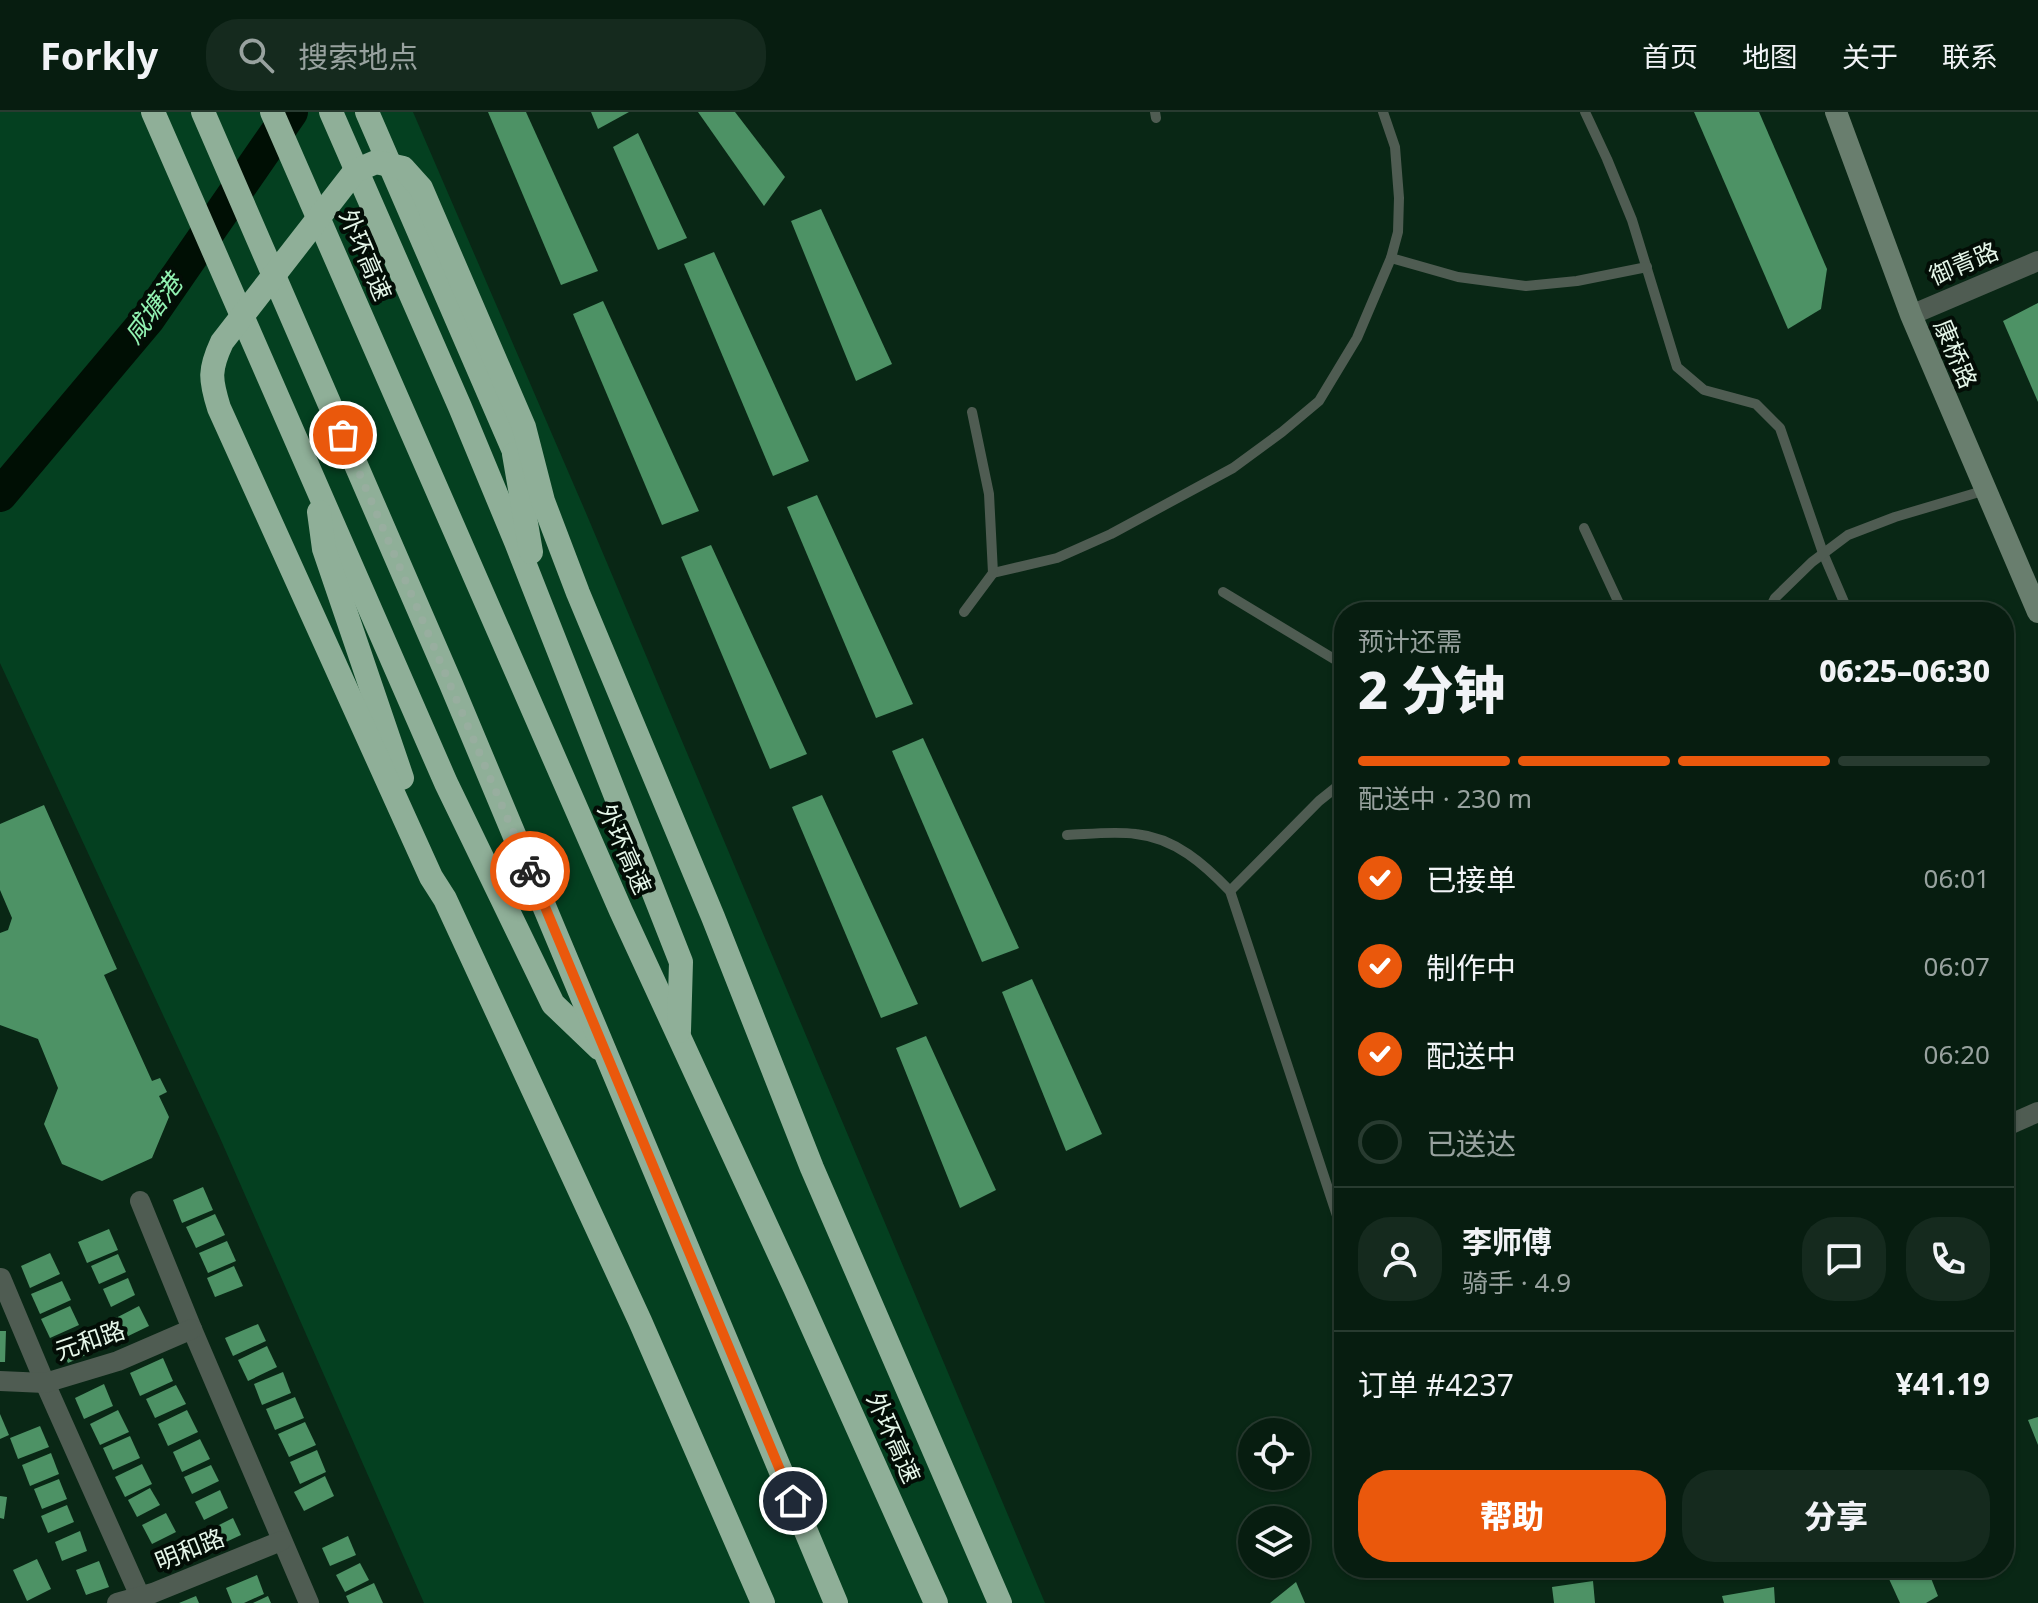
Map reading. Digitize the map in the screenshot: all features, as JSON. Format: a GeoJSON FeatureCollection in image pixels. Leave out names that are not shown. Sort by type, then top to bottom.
{"type":"FeatureCollection","features":[{"type":"Feature","properties":{"kind":"highway"},"geometry":{"type":"LineString","coordinates":[[153,112],[446,783],[553,1004],[607,1056]]}},
{"type":"Feature","properties":{"kind":"highway"},"geometry":{"type":"LineString","coordinates":[[203,112],[451,684],[836,1603]]}},
{"type":"Feature","properties":{"kind":"highway","name":"外环高速"},"geometry":{"type":"LineString","coordinates":[[272,112],[558,771],[936,1603]]}},
{"type":"Feature","properties":{"kind":"highway"},"geometry":{"type":"LineString","coordinates":[[331,112],[460,407],[681,962],[678,1037]]}},
{"type":"Feature","properties":{"kind":"highway"},"geometry":{"type":"LineString","coordinates":[[367,112],[513,449],[543,501]]}},
{"type":"Feature","properties":{"kind":"highway"},"geometry":{"type":"LineString","coordinates":[[763,1603],[640,1321],[445,899],[418,849],[219,408],[212,385],[213,363],[222,342],[355,171],[376,162],[403,168],[421,188],[524,427],[543,501],[578,593],[703,890],[812,1168],[1000,1603]]}},
{"type":"Feature","properties":{"kind":"highway"},"geometry":{"type":"LineString","coordinates":[[513,449],[540,602]]}},
{"type":"Feature","properties":{"kind":"highway"},"geometry":{"type":"LineString","coordinates":[[316,486],[324,549],[392,753],[439,873],[445,899]]}},
{"type":"Feature","properties":{"kind":"main road","name":"康桥路"},"geometry":{"type":"LineString","coordinates":[[1836,112],[1911,315],[2038,612]]}},
{"type":"Feature","properties":{"kind":"street","name":"御青路"},"geometry":{"type":"LineString","coordinates":[[1911,315],[2038,261]]}},
{"type":"Feature","properties":{"kind":"street"},"geometry":{"type":"LineString","coordinates":[[2014,1123],[2038,1112]]}},
{"type":"Feature","properties":{"kind":"street"},"geometry":{"type":"LineString","coordinates":[[140,1201],[309,1603]]}},
{"type":"Feature","properties":{"kind":"street"},"geometry":{"type":"LineString","coordinates":[[1,1278],[141,1600]]}},
{"type":"Feature","properties":{"kind":"street","name":"元和路"},"geometry":{"type":"LineString","coordinates":[[0,1381],[45,1383],[118,1361],[192,1329]]}},
{"type":"Feature","properties":{"kind":"street","name":"明和路"},"geometry":{"type":"LineString","coordinates":[[117,1603],[141,1600],[281,1541]]}},
{"type":"Feature","properties":{"kind":"lane"},"geometry":{"type":"LineString","coordinates":[[993,573],[1057,558],[1111,534],[1233,468],[1319,401],[1357,338],[1391,258],[1398,232],[1395,147],[1383,112]]}},
{"type":"Feature","properties":{"kind":"lane"},"geometry":{"type":"LineString","coordinates":[[1585,112],[1632,220],[1677,367],[1704,390],[1756,404],[1780,428],[1823,553],[1844,602]]}},
{"type":"Feature","properties":{"kind":"lane"},"geometry":{"type":"LineString","coordinates":[[1391,258],[1458,277],[1526,286],[1577,281],[1647,267]]}},
{"type":"Feature","properties":{"kind":"lane"},"geometry":{"type":"LineString","coordinates":[[964,612],[993,573],[989,494],[972,412]]}},
{"type":"Feature","properties":{"kind":"lane"},"geometry":{"type":"LineString","coordinates":[[1773,602],[1823,553],[1848,535],[1895,517],[1986,490]]}},
{"type":"Feature","properties":{"kind":"lane"},"geometry":{"type":"LineString","coordinates":[[1584,528],[1618,602]]}},
{"type":"Feature","properties":{"kind":"lane"},"geometry":{"type":"LineString","coordinates":[[1223,592],[1334,659]]}},
{"type":"Feature","properties":{"kind":"lane"},"geometry":{"type":"LineString","coordinates":[[1230,891],[1334,789]]}},
{"type":"Feature","properties":{"kind":"lane"},"geometry":{"type":"LineString","coordinates":[[1067,835],[1136,834],[1169,842],[1206,866],[1230,891],[1334,1207]]}},
{"type":"Feature","properties":{"kind":"green space"},"geometry":{"type":"Polygon","coordinates":[[[0,112],[413,112],[586,513],[1045,1603],[424,1603],[220,1138],[0,663],[0,112]]]}},
{"type":"Feature","properties":{"kind":"building"},"geometry":{"type":"Polygon","coordinates":[[[488,112],[526,112],[598,271],[561,285],[488,112]]]}},
{"type":"Feature","properties":{"kind":"building"},"geometry":{"type":"Polygon","coordinates":[[[591,112],[629,112],[598,129],[591,112]]]}},
{"type":"Feature","properties":{"kind":"building"},"geometry":{"type":"Polygon","coordinates":[[[698,112],[735,112],[785,177],[764,206],[698,112]]]}},
{"type":"Feature","properties":{"kind":"building"},"geometry":{"type":"Polygon","coordinates":[[[1694,112],[1759,112],[1827,269],[1821,309],[1788,329],[1694,112]]]}},
{"type":"Feature","properties":{"kind":"building"},"geometry":{"type":"Polygon","coordinates":[[[638,133],[687,238],[658,250],[613,147],[638,133]]]}},
{"type":"Feature","properties":{"kind":"building"},"geometry":{"type":"Polygon","coordinates":[[[821,209],[892,364],[856,381],[791,221],[821,209]]]}},
{"type":"Feature","properties":{"kind":"building"},"geometry":{"type":"Polygon","coordinates":[[[714,252],[809,461],[773,476],[684,264],[714,252]]]}},
{"type":"Feature","properties":{"kind":"building"},"geometry":{"type":"Polygon","coordinates":[[[603,301],[699,511],[662,525],[573,314],[603,301]]]}},
{"type":"Feature","properties":{"kind":"building"},"geometry":{"type":"Polygon","coordinates":[[[2038,303],[2038,402],[2003,321],[2038,303]]]}},
{"type":"Feature","properties":{"kind":"building"},"geometry":{"type":"Polygon","coordinates":[[[817,495],[913,704],[876,718],[787,507],[817,495]]]}},
{"type":"Feature","properties":{"kind":"building"},"geometry":{"type":"Polygon","coordinates":[[[711,545],[807,754],[770,769],[681,557],[711,545]]]}},
{"type":"Feature","properties":{"kind":"building"},"geometry":{"type":"Polygon","coordinates":[[[923,738],[1019,948],[982,962],[892,751],[923,738]]]}},
{"type":"Feature","properties":{"kind":"building"},"geometry":{"type":"Polygon","coordinates":[[[822,795],[918,1004],[881,1018],[792,807],[822,795]]]}},
{"type":"Feature","properties":{"kind":"building"},"geometry":{"type":"Polygon","coordinates":[[[44,805],[117,969],[104,975],[152,1081],[160,1078],[167,1092],[159,1096],[169,1117],[152,1158],[102,1181],[62,1164],[44,1124],[58,1088],[38,1039],[0,1025],[0,933],[8,930],[12,918],[0,890],[0,824],[44,805]]]}},
{"type":"Feature","properties":{"kind":"building"},"geometry":{"type":"Polygon","coordinates":[[[1032,979],[1102,1134],[1066,1151],[1002,992],[1032,979]]]}},
{"type":"Feature","properties":{"kind":"building"},"geometry":{"type":"Polygon","coordinates":[[[926,1036],[996,1190],[960,1208],[896,1048],[926,1036]]]}},
{"type":"Feature","properties":{"kind":"building"},"geometry":{"type":"Polygon","coordinates":[[[203,1187],[213,1210],[182,1223],[173,1200],[203,1187]]]}},
{"type":"Feature","properties":{"kind":"building"},"geometry":{"type":"Polygon","coordinates":[[[215,1214],[225,1235],[196,1248],[186,1227],[215,1214]]]}},
{"type":"Feature","properties":{"kind":"building"},"geometry":{"type":"Polygon","coordinates":[[[109,1229],[118,1250],[87,1263],[78,1242],[109,1229]]]}},
{"type":"Feature","properties":{"kind":"building"},"geometry":{"type":"Polygon","coordinates":[[[227,1241],[236,1261],[208,1273],[199,1253],[227,1241]]]}},
{"type":"Feature","properties":{"kind":"building"},"geometry":{"type":"Polygon","coordinates":[[[50,1253],[60,1274],[30,1288],[21,1266],[50,1253]]]}},
{"type":"Feature","properties":{"kind":"building"},"geometry":{"type":"Polygon","coordinates":[[[118,1254],[126,1272],[99,1284],[91,1266],[118,1254]]]}},
{"type":"Feature","properties":{"kind":"building"},"geometry":{"type":"Polygon","coordinates":[[[234,1266],[243,1286],[215,1297],[207,1278],[234,1266]]]}},
{"type":"Feature","properties":{"kind":"building"},"geometry":{"type":"Polygon","coordinates":[[[128,1278],[135,1295],[111,1307],[103,1289],[128,1278]]]}},
{"type":"Feature","properties":{"kind":"building"},"geometry":{"type":"Polygon","coordinates":[[[62,1281],[71,1300],[40,1314],[31,1294],[62,1281]]]}},
{"type":"Feature","properties":{"kind":"building"},"geometry":{"type":"Polygon","coordinates":[[[70,1306],[79,1325],[50,1338],[41,1319],[70,1306]]]}},
{"type":"Feature","properties":{"kind":"building"},"geometry":{"type":"Polygon","coordinates":[[[139,1306],[149,1326],[122,1339],[112,1320],[139,1306]]]}},
{"type":"Feature","properties":{"kind":"building"},"geometry":{"type":"Polygon","coordinates":[[[258,1324],[266,1341],[233,1356],[225,1338],[258,1324]]]}},
{"type":"Feature","properties":{"kind":"building"},"geometry":{"type":"Polygon","coordinates":[[[0,1331],[6,1331],[5,1362],[0,1362],[0,1331]]]}},
{"type":"Feature","properties":{"kind":"building"},"geometry":{"type":"Polygon","coordinates":[[[88,1331],[97,1350],[68,1363],[59,1344],[88,1331]]]}},
{"type":"Feature","properties":{"kind":"building"},"geometry":{"type":"Polygon","coordinates":[[[267,1346],[277,1367],[248,1381],[238,1360],[267,1346]]]}},
{"type":"Feature","properties":{"kind":"building"},"geometry":{"type":"Polygon","coordinates":[[[163,1358],[173,1381],[140,1396],[130,1373],[163,1358]]]}},
{"type":"Feature","properties":{"kind":"building"},"geometry":{"type":"Polygon","coordinates":[[[283,1372],[291,1393],[262,1405],[254,1384],[283,1372]]]}},
{"type":"Feature","properties":{"kind":"building"},"geometry":{"type":"Polygon","coordinates":[[[104,1384],[113,1406],[84,1419],[75,1398],[104,1384]]]}},
{"type":"Feature","properties":{"kind":"building"},"geometry":{"type":"Polygon","coordinates":[[[176,1385],[186,1404],[155,1418],[146,1399],[176,1385]]]}},
{"type":"Feature","properties":{"kind":"building"},"geometry":{"type":"Polygon","coordinates":[[[295,1397],[304,1418],[275,1430],[266,1409],[295,1397]]]}},
{"type":"Feature","properties":{"kind":"building"},"geometry":{"type":"Polygon","coordinates":[[[118,1410],[129,1432],[100,1445],[90,1424],[118,1410]]]}},
{"type":"Feature","properties":{"kind":"building"},"geometry":{"type":"Polygon","coordinates":[[[187,1410],[198,1432],[168,1446],[158,1424],[187,1410]]]}},
{"type":"Feature","properties":{"kind":"building"},"geometry":{"type":"Polygon","coordinates":[[[0,1414],[9,1435],[0,1439],[0,1414]]]}},
{"type":"Feature","properties":{"kind":"building"},"geometry":{"type":"Polygon","coordinates":[[[2038,1417],[2038,1445],[2028,1420],[2038,1417]]]}},
{"type":"Feature","properties":{"kind":"building"},"geometry":{"type":"Polygon","coordinates":[[[305,1422],[316,1445],[289,1457],[278,1434],[305,1422]]]}},
{"type":"Feature","properties":{"kind":"building"},"geometry":{"type":"Polygon","coordinates":[[[40,1426],[49,1447],[18,1459],[10,1438],[40,1426]]]}},
{"type":"Feature","properties":{"kind":"building"},"geometry":{"type":"Polygon","coordinates":[[[130,1436],[140,1458],[113,1470],[103,1448],[130,1436]]]}},
{"type":"Feature","properties":{"kind":"building"},"geometry":{"type":"Polygon","coordinates":[[[200,1439],[210,1459],[182,1472],[173,1452],[200,1439]]]}},
{"type":"Feature","properties":{"kind":"building"},"geometry":{"type":"Polygon","coordinates":[[[317,1450],[326,1472],[300,1484],[290,1462],[317,1450]]]}},
{"type":"Feature","properties":{"kind":"building"},"geometry":{"type":"Polygon","coordinates":[[[51,1453],[59,1474],[30,1486],[22,1465],[51,1453]]]}},
{"type":"Feature","properties":{"kind":"building"},"geometry":{"type":"Polygon","coordinates":[[[142,1464],[152,1484],[125,1497],[115,1477],[142,1464]]]}},
{"type":"Feature","properties":{"kind":"building"},"geometry":{"type":"Polygon","coordinates":[[[211,1465],[219,1481],[192,1494],[184,1477],[211,1465]]]}},
{"type":"Feature","properties":{"kind":"building"},"geometry":{"type":"Polygon","coordinates":[[[325,1476],[334,1496],[304,1511],[294,1492],[325,1476]]]}},
{"type":"Feature","properties":{"kind":"building"},"geometry":{"type":"Polygon","coordinates":[[[59,1479],[67,1499],[42,1509],[34,1489],[59,1479]]]}},
{"type":"Feature","properties":{"kind":"building"},"geometry":{"type":"Polygon","coordinates":[[[150,1488],[160,1505],[137,1517],[128,1500],[150,1488]]]}},
{"type":"Feature","properties":{"kind":"building"},"geometry":{"type":"Polygon","coordinates":[[[220,1490],[228,1508],[204,1520],[195,1502],[220,1490]]]}},
{"type":"Feature","properties":{"kind":"building"},"geometry":{"type":"Polygon","coordinates":[[[0,1496],[7,1497],[4,1519],[0,1518],[0,1496]]]}},
{"type":"Feature","properties":{"kind":"building"},"geometry":{"type":"Polygon","coordinates":[[[67,1505],[74,1522],[48,1533],[41,1516],[67,1505]]]}},
{"type":"Feature","properties":{"kind":"building"},"geometry":{"type":"Polygon","coordinates":[[[166,1513],[176,1532],[152,1544],[142,1525],[166,1513]]]}},
{"type":"Feature","properties":{"kind":"building"},"geometry":{"type":"Polygon","coordinates":[[[233,1518],[241,1535],[213,1548],[205,1532],[233,1518]]]}},
{"type":"Feature","properties":{"kind":"building"},"geometry":{"type":"Polygon","coordinates":[[[80,1531],[87,1551],[62,1561],[55,1542],[80,1531]]]}},
{"type":"Feature","properties":{"kind":"building"},"geometry":{"type":"Polygon","coordinates":[[[348,1536],[356,1555],[330,1566],[322,1548],[348,1536]]]}},
{"type":"Feature","properties":{"kind":"building"},"geometry":{"type":"Polygon","coordinates":[[[179,1540],[188,1560],[163,1572],[153,1552],[179,1540]]]}},
{"type":"Feature","properties":{"kind":"building"},"geometry":{"type":"Polygon","coordinates":[[[37,1559],[51,1589],[27,1601],[13,1570],[37,1559]]]}},
{"type":"Feature","properties":{"kind":"building"},"geometry":{"type":"Polygon","coordinates":[[[99,1561],[109,1587],[86,1595],[76,1570],[99,1561]]]}},
{"type":"Feature","properties":{"kind":"building"},"geometry":{"type":"Polygon","coordinates":[[[360,1563],[369,1580],[345,1592],[336,1575],[360,1563]]]}},
{"type":"Feature","properties":{"kind":"building"},"geometry":{"type":"Polygon","coordinates":[[[257,1575],[264,1594],[244,1603],[232,1603],[226,1588],[257,1575]]]}},
{"type":"Feature","properties":{"kind":"building"},"geometry":{"type":"Polygon","coordinates":[[[1889,1578],[1931,1578],[1938,1596],[1926,1603],[1900,1603],[1889,1578]]]}},
{"type":"Feature","properties":{"kind":"building"},"geometry":{"type":"Polygon","coordinates":[[[1593,1581],[1595,1603],[1554,1603],[1552,1587],[1593,1581]]]}},
{"type":"Feature","properties":{"kind":"building"},"geometry":{"type":"Polygon","coordinates":[[[1296,1582],[1305,1603],[1270,1603],[1296,1582]]]}},
{"type":"Feature","properties":{"kind":"building"},"geometry":{"type":"Polygon","coordinates":[[[374,1583],[383,1603],[349,1603],[346,1596],[374,1583]]]}},
{"type":"Feature","properties":{"kind":"building"},"geometry":{"type":"Polygon","coordinates":[[[1774,1587],[1775,1603],[1724,1603],[1722,1596],[1774,1587]]]}},
{"type":"Feature","properties":{"kind":"building"},"geometry":{"type":"Polygon","coordinates":[[[196,1596],[199,1603],[179,1603],[196,1596]]]}},
{"type":"Feature","properties":{"kind":"building"},"geometry":{"type":"Polygon","coordinates":[[[268,1596],[271,1603],[253,1603],[268,1596]]]}},
{"type":"Feature","properties":{"kind":"waterway","name":"咸塘港"},"geometry":{"type":"LineString","coordinates":[[0,495],[148,319],[291,112]]}},
{"type":"Feature","properties":{"kind":"way so far"},"geometry":{"type":"LineString","coordinates":[[343,435],[530,871]]}},
{"type":"Feature","properties":{"kind":"route"},"geometry":{"type":"LineString","coordinates":[[530,871],[793,1501]]}}]}
